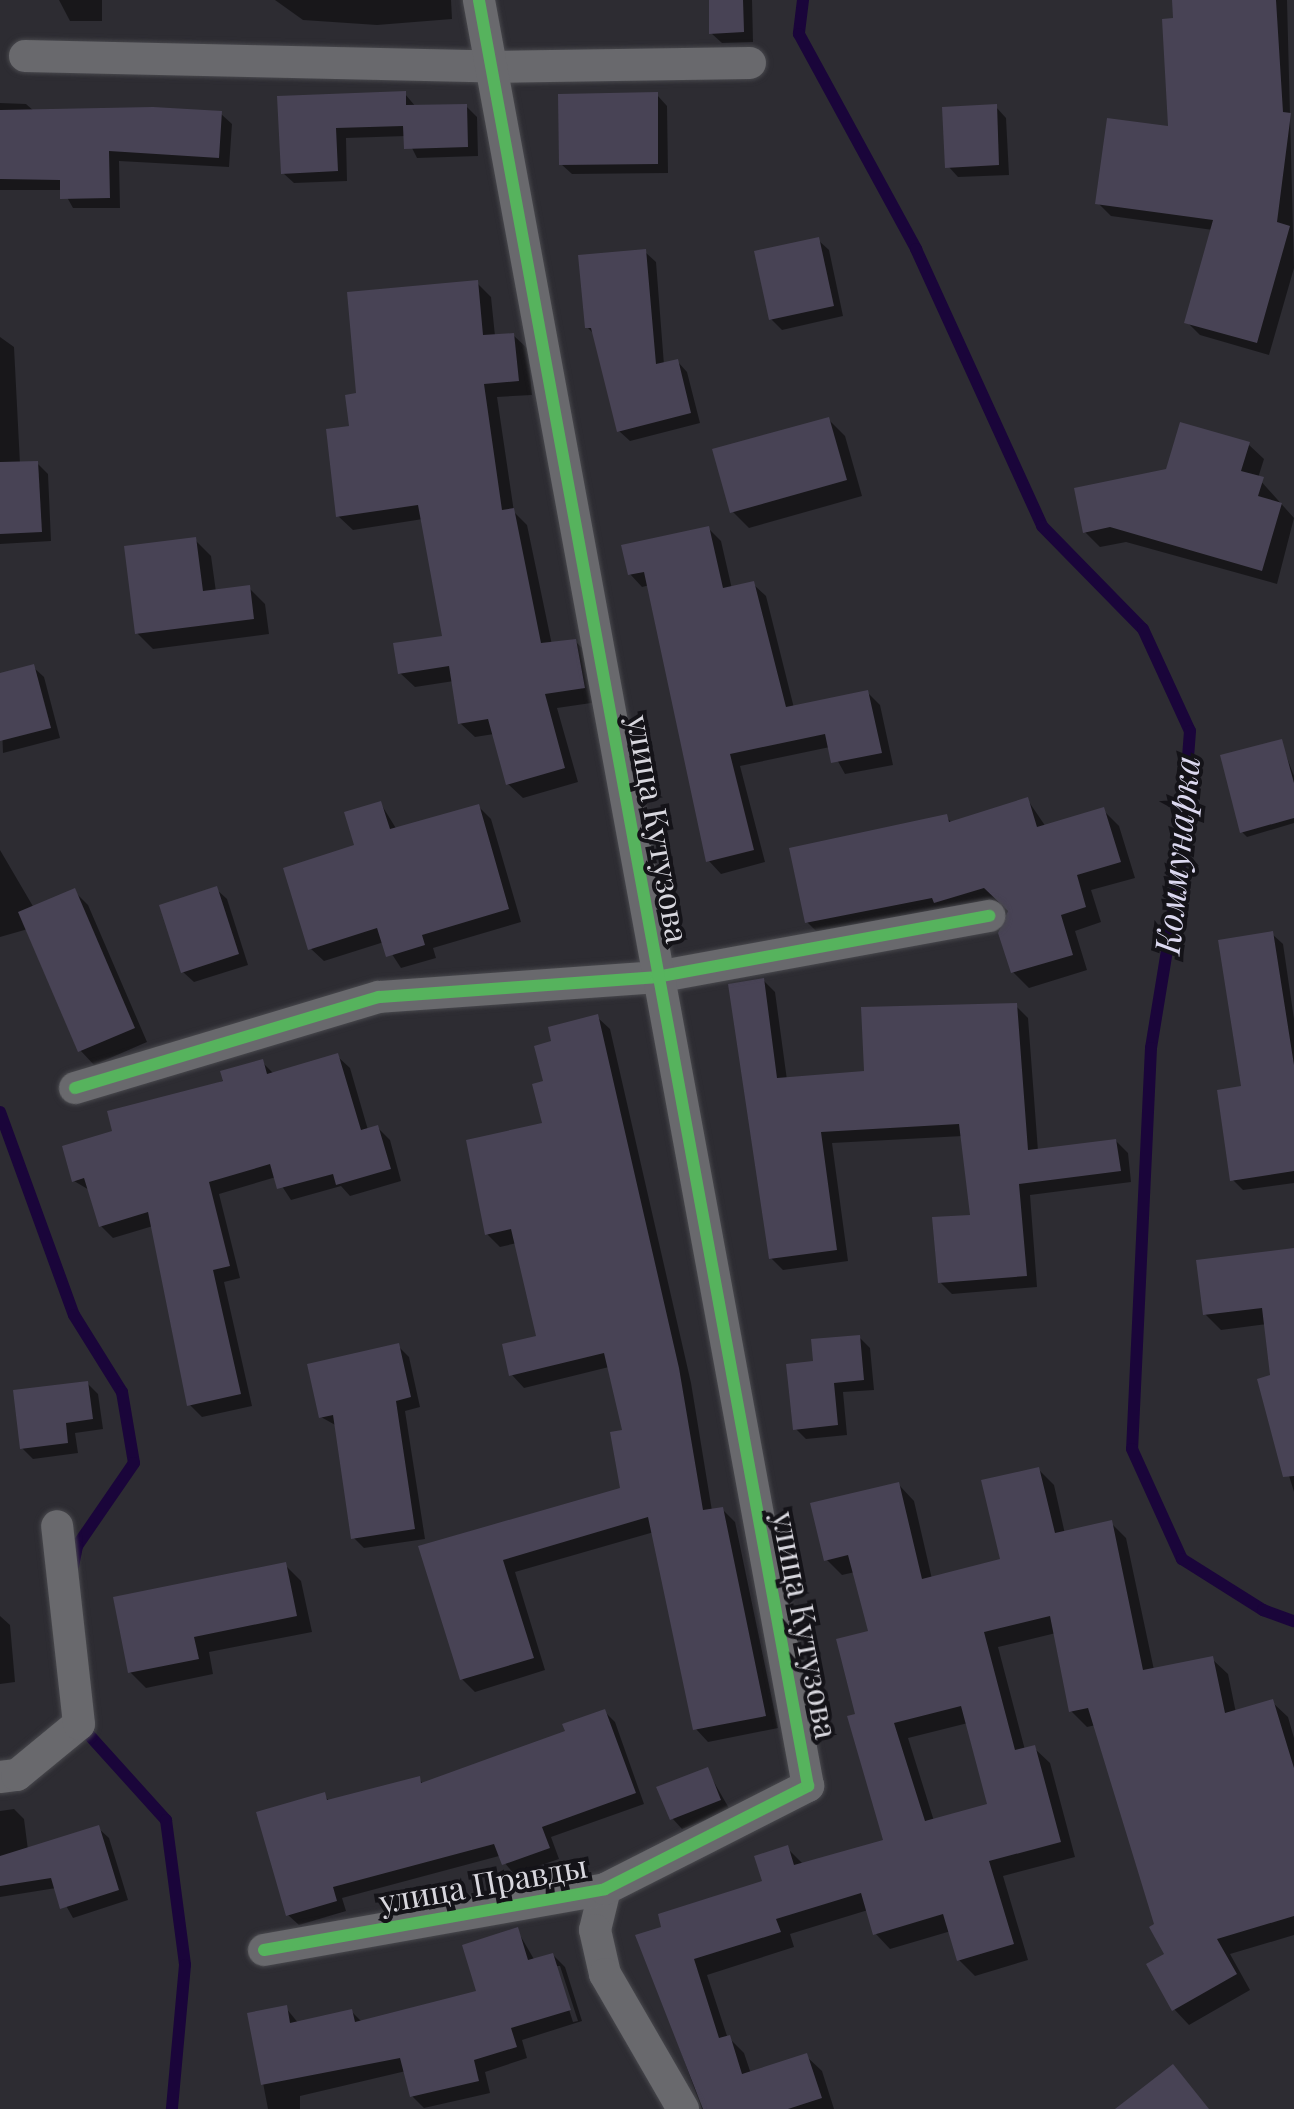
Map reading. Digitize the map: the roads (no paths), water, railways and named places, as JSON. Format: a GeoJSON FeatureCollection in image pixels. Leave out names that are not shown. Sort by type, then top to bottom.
{"type":"FeatureCollection","features":[{"type":"Feature","properties":{"kind":"street","name":"улица Кутузова"},"geometry":{"type":"LineString","coordinates":[[479,0],[808,1786]]}},
{"type":"Feature","properties":{"kind":"street"},"geometry":{"type":"LineString","coordinates":[[24,56],[492,67],[750,63]]}},
{"type":"Feature","properties":{"kind":"street"},"geometry":{"type":"LineString","coordinates":[[75,1088],[378,998],[656,977],[990,916]]}},
{"type":"Feature","properties":{"kind":"street"},"geometry":{"type":"LineString","coordinates":[[0,1777],[17,1775],[79,1724],[57,1526]]}},
{"type":"Feature","properties":{"kind":"street","name":"улица Правды"},"geometry":{"type":"LineString","coordinates":[[264,1950],[605,1889],[808,1786]]}},
{"type":"Feature","properties":{"kind":"street"},"geometry":{"type":"LineString","coordinates":[[605,1889],[594,1930],[605,1974],[683,2109]]}},
{"type":"Feature","properties":{"kind":"waterway","name":"Коммунарка"},"geometry":{"type":"LineString","coordinates":[[803,0],[799,34],[916,249],[1042,526],[1143,629],[1190,731],[1179,877],[1151,1048],[1132,1449],[1182,1559],[1263,1610],[1294,1621]]}},
{"type":"Feature","properties":{"kind":"waterway"},"geometry":{"type":"LineString","coordinates":[[0,1112],[74,1315],[122,1392],[134,1463],[77,1546],[73,1566]]}},
{"type":"Feature","properties":{"kind":"waterway"},"geometry":{"type":"LineString","coordinates":[[81,1726],[166,1820],[185,1965],[172,2109]]}}]}
